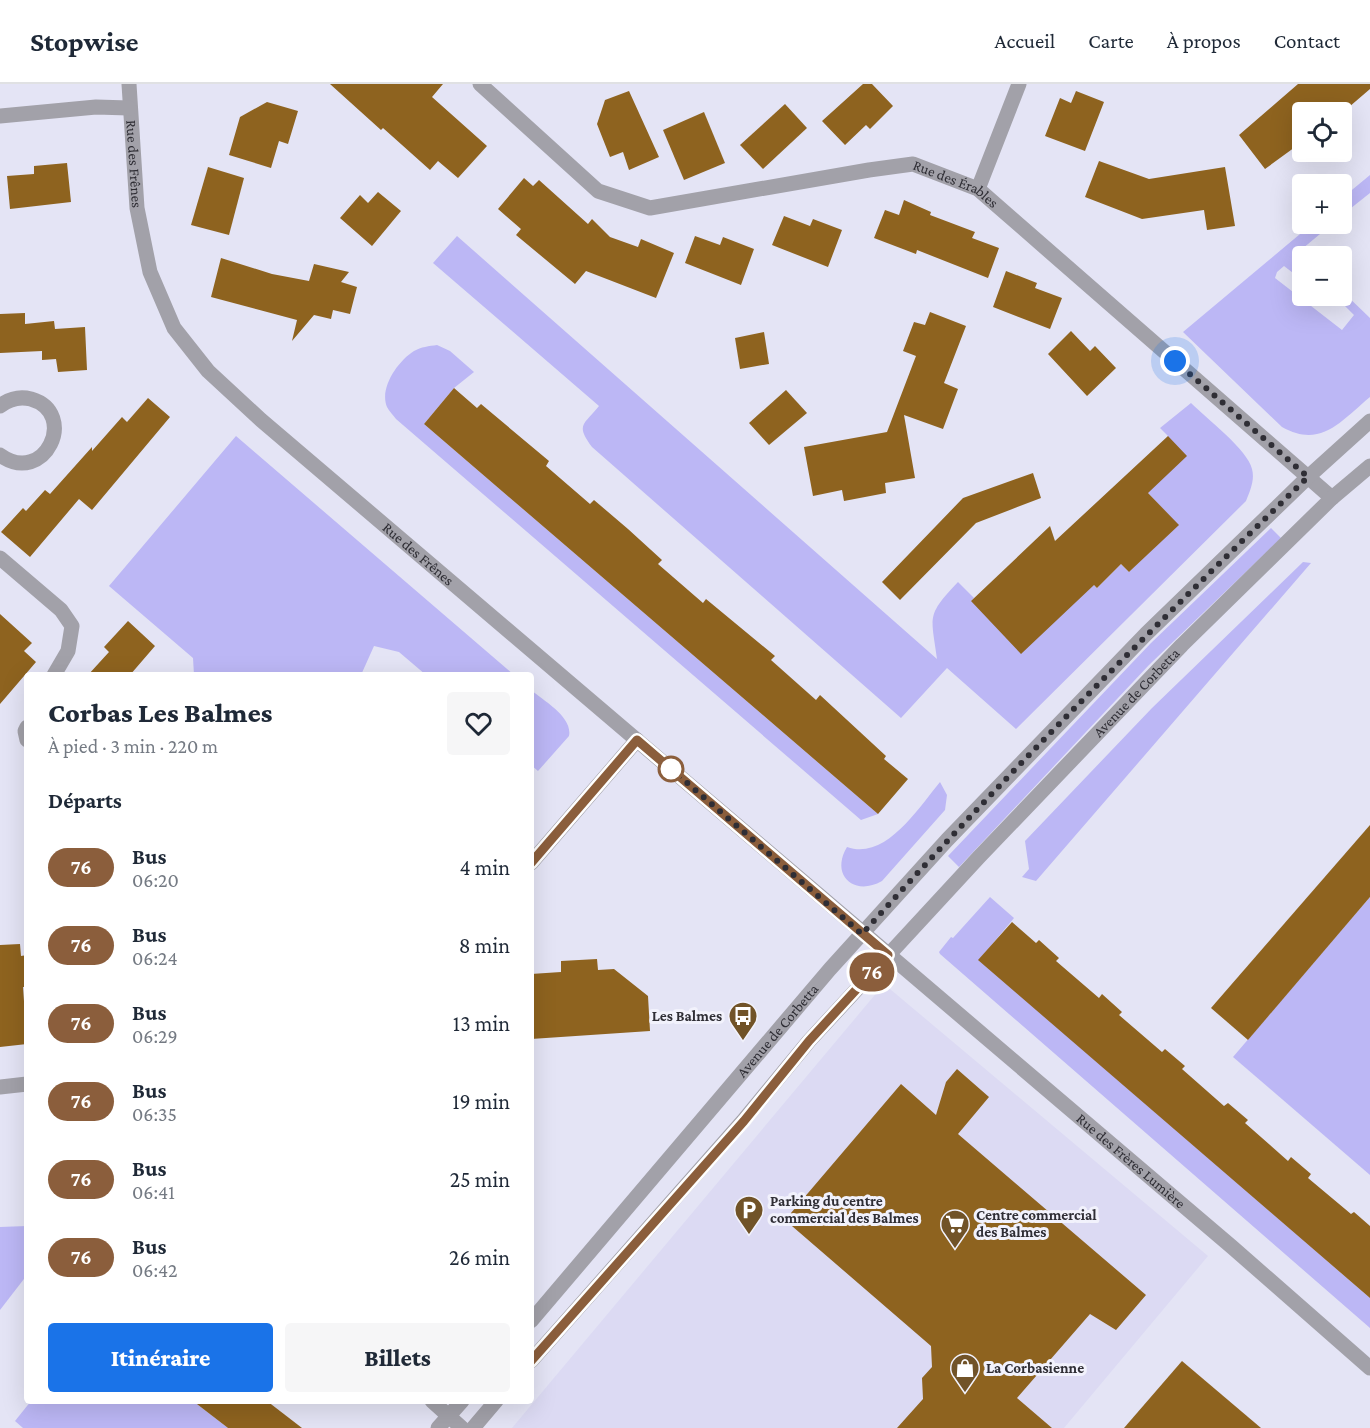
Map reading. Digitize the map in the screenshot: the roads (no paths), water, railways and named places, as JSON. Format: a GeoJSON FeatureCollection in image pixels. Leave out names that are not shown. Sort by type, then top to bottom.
{"type":"FeatureCollection","features":[{"type":"Feature","properties":{"kind":"street","name":"Rue des Frênes"},"geometry":{"type":"LineString","coordinates":[[129,84],[137,208],[150,272],[174,328],[201,363],[261,420],[862,934]]}},
{"type":"Feature","properties":{"kind":"street","name":"Rue des Érables"},"geometry":{"type":"LineString","coordinates":[[480,84],[598,191],[650,208],[913,164],[978,189],[1332,498]]}},
{"type":"Feature","properties":{"kind":"street"},"geometry":{"type":"LineString","coordinates":[[978,189],[1019,84]]}},
{"type":"Feature","properties":{"kind":"street"},"geometry":{"type":"LineString","coordinates":[[0,116],[96,106],[129,108]]}},
{"type":"Feature","properties":{"kind":"street"},"geometry":{"type":"LineString","coordinates":[[0,406],[16,398],[37,401],[46,407],[55,427],[50,448],[32,462],[10,461],[0,456]]}},
{"type":"Feature","properties":{"kind":"street","name":"Avenue de Corbetta"},"geometry":{"type":"LineString","coordinates":[[534,1317],[862,934],[947,840],[1146,634],[1308,477],[1370,421]]}},
{"type":"Feature","properties":{"kind":"street","name":"Avenue de Corbetta"},"geometry":{"type":"LineString","coordinates":[[534,1358],[744,1121],[809,1041],[888,955],[1174,653],[1332,498],[1370,466]]}},
{"type":"Feature","properties":{"kind":"street"},"geometry":{"type":"LineString","coordinates":[[0,558],[61,610],[72,626],[68,651],[56,672]]}},
{"type":"Feature","properties":{"kind":"street"},"geometry":{"type":"LineString","coordinates":[[534,860],[637,740]]}},
{"type":"Feature","properties":{"kind":"street","name":"Rue des Frères Lumière"},"geometry":{"type":"LineString","coordinates":[[862,934],[1223,1240],[1370,1368]]}},
{"type":"Feature","properties":{"kind":"street"},"geometry":{"type":"LineString","coordinates":[[0,1087],[24,1084]]}},
{"type":"Feature","properties":{"kind":"street"},"geometry":{"type":"LineString","coordinates":[[435,1404],[456,1423]]}},
{"type":"Feature","properties":{"kind":"street"},"geometry":{"type":"LineString","coordinates":[[456,1423],[461,1404]]}},
{"type":"Feature","properties":{"kind":"street"},"geometry":{"type":"LineString","coordinates":[[473,1428],[493,1404]]}},
{"type":"Feature","properties":{"kind":"street"},"geometry":{"type":"LineString","coordinates":[[438,1428],[456,1423]]}},
{"type":"Feature","properties":{"kind":"place","name":"Les Balmes"},"geometry":{"type":"Point","coordinates":[743,1042]}},
{"type":"Feature","properties":{"kind":"place","name":"Parking du centre commercial des Balmes"},"geometry":{"type":"Point","coordinates":[749,1236]}},
{"type":"Feature","properties":{"kind":"place","name":"Centre commercial des Balmes"},"geometry":{"type":"Point","coordinates":[955,1250]}},
{"type":"Feature","properties":{"kind":"place","name":"La Corbasienne"},"geometry":{"type":"Point","coordinates":[965,1394]}}]}
